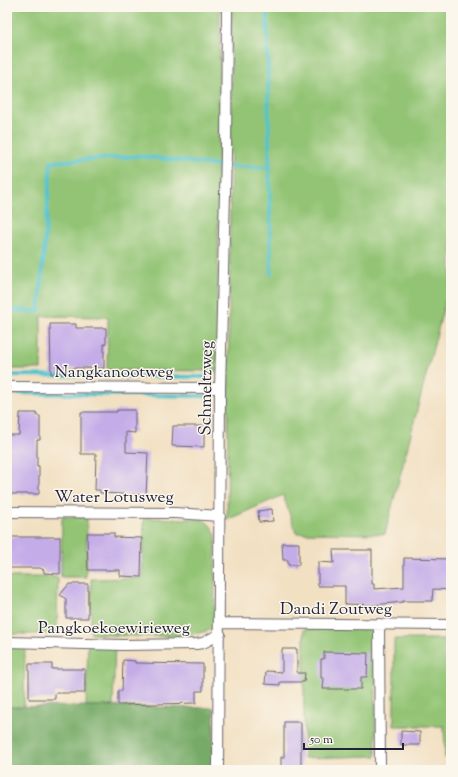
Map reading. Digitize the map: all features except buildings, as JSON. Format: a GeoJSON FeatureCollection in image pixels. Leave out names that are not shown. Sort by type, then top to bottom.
{"type":"FeatureCollection","features":[{"type":"Feature","properties":{"kind":"street","name":"Schmeltzweg"},"geometry":{"type":"LineString","coordinates":[[218,770],[220,634],[220,388],[226,176],[226,7]]}},
{"type":"Feature","properties":{"kind":"street","name":"Nangkanootweg"},"geometry":{"type":"LineString","coordinates":[[7,387],[220,388]]}},
{"type":"Feature","properties":{"kind":"street","name":"Water Lotusweg"},"geometry":{"type":"LineString","coordinates":[[7,512],[175,512],[220,516]]}},
{"type":"Feature","properties":{"kind":"street","name":"Dandi Zoutweg"},"geometry":{"type":"LineString","coordinates":[[220,623],[451,625]]}},
{"type":"Feature","properties":{"kind":"street"},"geometry":{"type":"LineString","coordinates":[[379,624],[380,770]]}},
{"type":"Feature","properties":{"kind":"street","name":"Pangkoekoewirieweg"},"geometry":{"type":"LineString","coordinates":[[7,642],[123,645],[196,644],[203,643],[220,634]]}},
{"type":"Feature","properties":{"kind":"green space"},"geometry":{"type":"Polygon","coordinates":[[[7,7],[220,7],[217,371],[107,370],[108,317],[41,316],[41,369],[7,369],[7,7]]]}},
{"type":"Feature","properties":{"kind":"green space"},"geometry":{"type":"Polygon","coordinates":[[[232,7],[451,7],[451,279],[385,534],[296,533],[283,495],[227,520],[232,7]]]}},
{"type":"Feature","properties":{"kind":"green space"},"geometry":{"type":"Polygon","coordinates":[[[62,517],[87,517],[86,577],[61,577],[62,517]]]}},
{"type":"Feature","properties":{"kind":"green space"},"geometry":{"type":"Polygon","coordinates":[[[144,518],[202,519],[213,530],[216,535],[214,628],[189,635],[173,636],[91,634],[91,579],[142,578],[144,518]]]}},
{"type":"Feature","properties":{"kind":"green space"},"geometry":{"type":"Polygon","coordinates":[[[7,577],[58,577],[57,634],[7,634],[7,577]]]}},
{"type":"Feature","properties":{"kind":"green space"},"geometry":{"type":"Polygon","coordinates":[[[304,629],[367,629],[372,631],[375,635],[376,756],[304,758],[304,629]]]}},
{"type":"Feature","properties":{"kind":"green space"},"geometry":{"type":"Polygon","coordinates":[[[394,639],[451,639],[451,758],[445,758],[444,726],[394,726],[394,639]]]}},
{"type":"Feature","properties":{"kind":"green space"},"geometry":{"type":"Polygon","coordinates":[[[7,642],[25,643],[24,707],[7,707],[7,642]]]}},
{"type":"Feature","properties":{"kind":"green space"},"geometry":{"type":"Polygon","coordinates":[[[88,643],[115,643],[113,706],[86,706],[88,643]]]}},
{"type":"Feature","properties":{"kind":"green space"},"geometry":{"type":"Polygon","coordinates":[[[86,706],[214,708],[214,770],[7,770],[7,707],[86,706]]]}},
{"type":"Feature","properties":{"kind":"waterway"},"geometry":{"type":"LineString","coordinates":[[267,7],[271,274]]}},
{"type":"Feature","properties":{"kind":"waterway"},"geometry":{"type":"LineString","coordinates":[[7,310],[39,311],[51,162],[140,156],[222,166],[270,168]]}},
{"type":"Feature","properties":{"kind":"waterway"},"geometry":{"type":"LineString","coordinates":[[7,375],[206,377]]}},
{"type":"Feature","properties":{"kind":"waterway"},"geometry":{"type":"LineString","coordinates":[[7,393],[206,396]]}}]}
